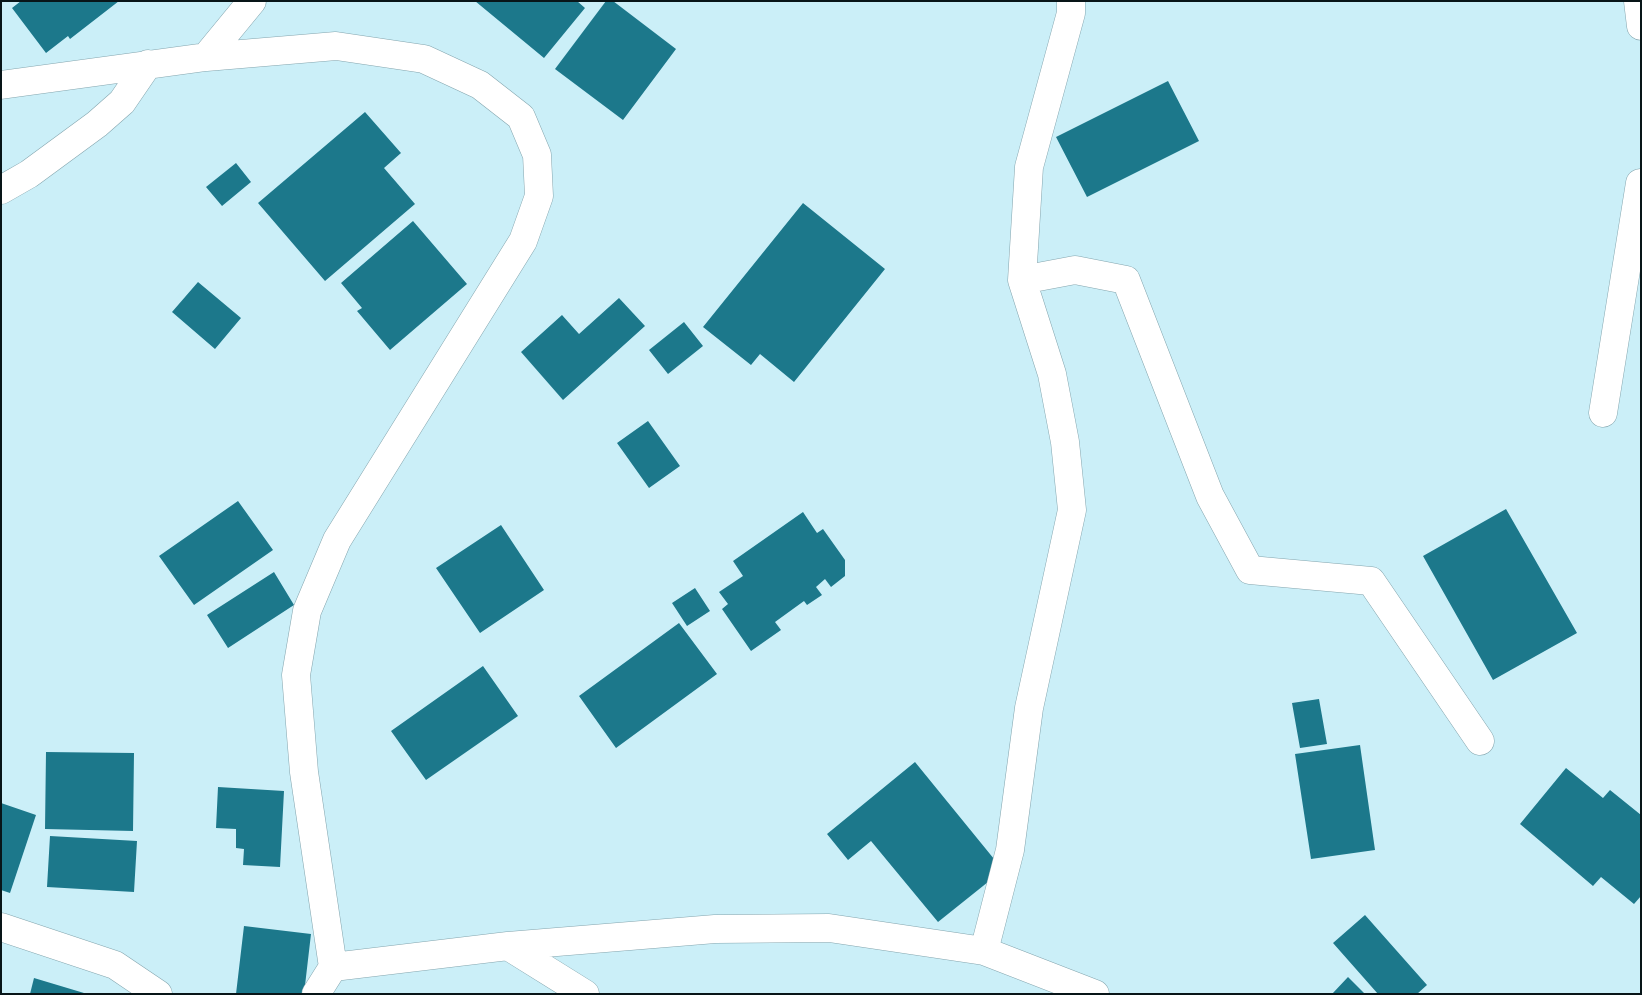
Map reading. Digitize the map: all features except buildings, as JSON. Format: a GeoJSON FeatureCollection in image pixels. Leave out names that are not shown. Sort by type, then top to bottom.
{"type":"FeatureCollection","features":[{"type":"Feature","properties":{"kind":"street"},"geometry":{"type":"LineString","coordinates":[[206,57],[252,1]]}},
{"type":"Feature","properties":{"kind":"street"},"geometry":{"type":"LineString","coordinates":[[984,951],[1010,850],[1029,708],[1072,510],[1065,442],[1052,374],[1022,280],[1029,167],[1071,13],[1071,1]]}},
{"type":"Feature","properties":{"kind":"street"},"geometry":{"type":"LineString","coordinates":[[1638,1],[1641,26]]}},
{"type":"Feature","properties":{"kind":"street"},"geometry":{"type":"LineString","coordinates":[[1,85],[206,57],[336,46],[424,59],[480,85],[521,117],[537,155],[539,196],[523,241],[337,540],[307,611],[296,675],[304,772],[333,967],[335,994]]}},
{"type":"Feature","properties":{"kind":"street"},"geometry":{"type":"LineString","coordinates":[[1,190],[29,174],[122,102],[148,64]]}},
{"type":"Feature","properties":{"kind":"street"},"geometry":{"type":"LineString","coordinates":[[1603,413],[1641,179]]}},
{"type":"Feature","properties":{"kind":"street"},"geometry":{"type":"LineString","coordinates":[[1640,183],[1641,200]]}},
{"type":"Feature","properties":{"kind":"street"},"geometry":{"type":"LineString","coordinates":[[1022,280],[1075,270],[1126,280],[1210,496],[1250,570],[1371,581],[1480,741]]}},
{"type":"Feature","properties":{"kind":"street"},"geometry":{"type":"LineString","coordinates":[[1,927],[115,965],[158,994]]}},
{"type":"Feature","properties":{"kind":"street"},"geometry":{"type":"LineString","coordinates":[[333,967],[508,946],[714,930],[829,928],[984,951],[1095,994]]}},
{"type":"Feature","properties":{"kind":"street"},"geometry":{"type":"LineString","coordinates":[[508,946],[585,994]]}},
{"type":"Feature","properties":{"kind":"street"},"geometry":{"type":"LineString","coordinates":[[316,994],[333,967]]}}]}
